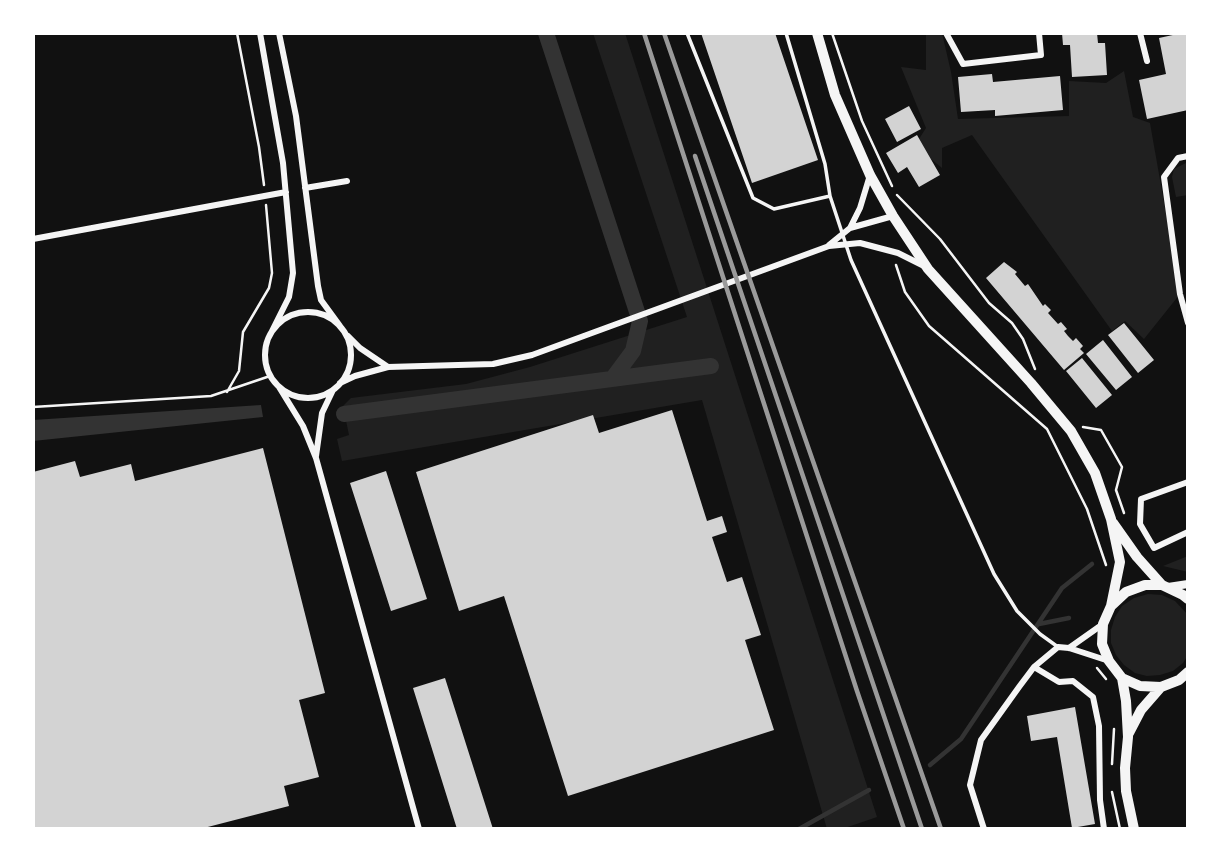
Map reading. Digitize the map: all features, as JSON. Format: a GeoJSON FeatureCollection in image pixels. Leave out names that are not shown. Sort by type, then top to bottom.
{"type":"FeatureCollection","features":[{"type":"Feature","properties":{"kind":"main road"},"geometry":{"type":"LineString","coordinates":[[817,33],[835,95],[870,175],[893,216],[928,269],[1071,431],[1095,473],[1111,519],[1120,562],[1111,606],[1103,624],[1102,644],[1109,661],[1122,678],[1126,701],[1126,791],[1134,829]]}},
{"type":"Feature","properties":{"kind":"main road"},"geometry":{"type":"LineString","coordinates":[[1111,519],[1137,557],[1165,586],[1188,600]]}},
{"type":"Feature","properties":{"kind":"main road"},"geometry":{"type":"LineString","coordinates":[[1111,606],[1126,592],[1145,585],[1165,586]]}},
{"type":"Feature","properties":{"kind":"main road"},"geometry":{"type":"LineString","coordinates":[[1122,678],[1140,686],[1161,687],[1184,680],[1188,672]]}},
{"type":"Feature","properties":{"kind":"main road"},"geometry":{"type":"LineString","coordinates":[[1128,737],[1141,710],[1161,687]]}},
{"type":"Feature","properties":{"kind":"street"},"geometry":{"type":"LineString","coordinates":[[260,33],[277,121],[293,284],[285,307],[270,335],[265,353],[270,376],[303,426],[316,458],[419,829]]}},
{"type":"Feature","properties":{"kind":"street"},"geometry":{"type":"LineString","coordinates":[[279,33],[296,116],[321,300],[345,333],[360,348],[388,367]]}},
{"type":"Feature","properties":{"kind":"street"},"geometry":{"type":"LineString","coordinates":[[946,33],[962,64],[1041,55],[1039,33]]}},
{"type":"Feature","properties":{"kind":"street"},"geometry":{"type":"LineString","coordinates":[[1140,33],[1147,61]]}},
{"type":"Feature","properties":{"kind":"street"},"geometry":{"type":"LineString","coordinates":[[1188,156],[1178,158],[1164,177],[1180,294],[1188,323]]}},
{"type":"Feature","properties":{"kind":"street"},"geometry":{"type":"LineString","coordinates":[[850,228],[860,208],[870,175]]}},
{"type":"Feature","properties":{"kind":"street"},"geometry":{"type":"LineString","coordinates":[[305,188],[347,180]]}},
{"type":"Feature","properties":{"kind":"street"},"geometry":{"type":"LineString","coordinates":[[33,239],[286,192]]}},
{"type":"Feature","properties":{"kind":"street"},"geometry":{"type":"LineString","coordinates":[[829,246],[850,228],[893,216]]}},
{"type":"Feature","properties":{"kind":"street"},"geometry":{"type":"LineString","coordinates":[[340,383],[363,373],[388,367],[493,364],[532,355],[829,246],[860,243],[898,253],[928,269]]}},
{"type":"Feature","properties":{"kind":"street"},"geometry":{"type":"LineString","coordinates":[[270,335],[284,319],[303,312],[323,314],[340,326]]}},
{"type":"Feature","properties":{"kind":"street"},"geometry":{"type":"LineString","coordinates":[[316,458],[322,413],[333,390],[349,368],[351,350],[345,333]]}},
{"type":"Feature","properties":{"kind":"street"},"geometry":{"type":"LineString","coordinates":[[279,387],[296,397],[306,398],[315,398],[333,390]]}},
{"type":"Feature","properties":{"kind":"street"},"geometry":{"type":"LineString","coordinates":[[1188,482],[1141,499],[1140,524],[1154,548],[1188,533]]}},
{"type":"Feature","properties":{"kind":"street"},"geometry":{"type":"LineString","coordinates":[[1165,586],[1188,584]]}},
{"type":"Feature","properties":{"kind":"street"},"geometry":{"type":"LineString","coordinates":[[1069,648],[1103,624]]}},
{"type":"Feature","properties":{"kind":"street"},"geometry":{"type":"LineString","coordinates":[[984,829],[970,785],[981,740],[1034,667],[1058,647],[1109,661]]}},
{"type":"Feature","properties":{"kind":"street"},"geometry":{"type":"LineString","coordinates":[[1034,667],[1059,682],[1073,681],[1093,697],[1099,726],[1100,800],[1104,829]]}},
{"type":"Feature","properties":{"kind":"lane"},"geometry":{"type":"LineString","coordinates":[[687,33],[753,198],[774,209],[830,196]]}},
{"type":"Feature","properties":{"kind":"lane"},"geometry":{"type":"LineString","coordinates":[[786,33],[825,164],[830,196],[851,260],[994,574],[1017,611],[1040,634],[1058,647]]}},
{"type":"Feature","properties":{"kind":"path"},"geometry":{"type":"LineString","coordinates":[[228,392],[239,371],[243,332],[249,318],[265,298],[271,281],[270,238],[259,148],[237,33]]}},
{"type":"Feature","properties":{"kind":"path"},"geometry":{"type":"LineString","coordinates":[[832,33],[862,121],[895,194],[920,219]]}},
{"type":"Feature","properties":{"kind":"path"},"geometry":{"type":"LineString","coordinates":[[929,326],[1047,429],[1087,509],[1108,570]]}},
{"type":"Feature","properties":{"kind":"path"},"geometry":{"type":"LineString","coordinates":[[33,407],[211,396],[270,376]]}},
{"type":"Feature","properties":{"kind":"shaded area"},"geometry":{"type":"Polygon","coordinates":[[[593,33],[625,33],[877,817],[842,829],[827,829],[702,400],[342,461],[337,439],[349,435],[343,406],[351,398],[466,384],[530,367],[687,317],[593,33]]]}},
{"type":"Feature","properties":{"kind":"shaded area"},"geometry":{"type":"Polygon","coordinates":[[[926,33],[942,33],[958,119],[1069,116],[1069,81],[1106,83],[1124,71],[1133,117],[1150,123],[1180,294],[1144,339],[1125,321],[1112,331],[972,135],[942,148],[942,168],[931,159],[919,139],[926,128],[901,67],[926,70],[926,33]]]}},
{"type":"Feature","properties":{"kind":"shaded area"},"geometry":{"type":"Polygon","coordinates":[[[1188,162],[1188,195],[1176,197],[1172,177],[1174,169],[1188,162]]]}},
{"type":"Feature","properties":{"kind":"shaded area"},"geometry":{"type":"Polygon","coordinates":[[[261,405],[263,417],[33,441],[33,420],[261,405]]]}},
{"type":"Feature","properties":{"kind":"shaded area"},"geometry":{"type":"Polygon","coordinates":[[[1188,556],[1188,572],[1163,566],[1188,556]]]}},
{"type":"Feature","properties":{"kind":"shaded area"},"geometry":{"type":"Polygon","coordinates":[[[1148,594],[1162,595],[1175,601],[1188,615],[1188,655],[1173,671],[1147,676],[1135,673],[1116,655],[1111,643],[1111,630],[1122,606],[1134,598],[1148,594]]]}},
{"type":"Feature","properties":{"kind":"building"},"geometry":{"type":"Polygon","coordinates":[[[701,33],[775,33],[818,160],[752,183],[701,33]]]}},
{"type":"Feature","properties":{"kind":"building"},"geometry":{"type":"Polygon","coordinates":[[[1062,33],[1097,33],[1098,43],[1105,43],[1107,75],[1072,77],[1070,45],[1063,45],[1062,33]]]}},
{"type":"Feature","properties":{"kind":"building"},"geometry":{"type":"Polygon","coordinates":[[[1188,33],[1188,110],[1147,119],[1139,80],[1166,74],[1159,38],[1188,33]]]}},
{"type":"Feature","properties":{"kind":"building"},"geometry":{"type":"Polygon","coordinates":[[[992,74],[993,82],[1060,76],[1063,110],[995,116],[995,110],[961,112],[958,77],[992,74]]]}},
{"type":"Feature","properties":{"kind":"building"},"geometry":{"type":"Polygon","coordinates":[[[909,106],[921,129],[897,142],[885,119],[909,106]]]}},
{"type":"Feature","properties":{"kind":"building"},"geometry":{"type":"Polygon","coordinates":[[[917,135],[940,175],[919,187],[907,167],[898,173],[886,153],[917,135]]]}},
{"type":"Feature","properties":{"kind":"building"},"geometry":{"type":"Polygon","coordinates":[[[1004,262],[1017,272],[1015,274],[1025,286],[1028,284],[1043,306],[1045,304],[1051,310],[1048,313],[1058,324],[1061,322],[1067,329],[1064,331],[1068,336],[1073,341],[1076,338],[1083,346],[1080,349],[1084,353],[1064,370],[986,278],[1004,262]]]}},
{"type":"Feature","properties":{"kind":"building"},"geometry":{"type":"Polygon","coordinates":[[[1124,323],[1154,360],[1138,373],[1108,335],[1124,323]]]}},
{"type":"Feature","properties":{"kind":"building"},"geometry":{"type":"Polygon","coordinates":[[[1103,340],[1132,377],[1116,390],[1086,354],[1103,340]]]}},
{"type":"Feature","properties":{"kind":"building"},"geometry":{"type":"Polygon","coordinates":[[[1082,358],[1112,395],[1096,408],[1066,371],[1082,358]]]}},
{"type":"Feature","properties":{"kind":"building"},"geometry":{"type":"Polygon","coordinates":[[[672,410],[707,521],[722,516],[727,532],[712,537],[727,582],[742,577],[761,635],[745,640],[774,730],[568,796],[504,596],[459,611],[416,472],[593,415],[599,433],[672,410]]]}},
{"type":"Feature","properties":{"kind":"building"},"geometry":{"type":"Polygon","coordinates":[[[263,448],[325,693],[299,700],[319,777],[284,786],[289,806],[200,829],[33,829],[33,472],[75,461],[80,477],[131,464],[135,481],[263,448]]]}},
{"type":"Feature","properties":{"kind":"building"},"geometry":{"type":"Polygon","coordinates":[[[386,471],[427,599],[391,611],[350,483],[386,471]]]}},
{"type":"Feature","properties":{"kind":"building"},"geometry":{"type":"Polygon","coordinates":[[[445,678],[493,829],[457,829],[413,688],[445,678]]]}},
{"type":"Feature","properties":{"kind":"building"},"geometry":{"type":"Polygon","coordinates":[[[1075,707],[1095,824],[1072,828],[1057,737],[1031,741],[1027,716],[1075,707]]]}},
{"type":"Feature","properties":{"kind":"waterway"},"geometry":{"type":"LineString","coordinates":[[546,33],[640,321],[633,351],[613,378]]}},
{"type":"Feature","properties":{"kind":"waterway"},"geometry":{"type":"LineString","coordinates":[[344,414],[711,366]]}},
{"type":"Feature","properties":{"kind":"waterway"},"geometry":{"type":"LineString","coordinates":[[930,765],[961,739],[1062,588],[1092,564]]}},
{"type":"Feature","properties":{"kind":"waterway"},"geometry":{"type":"LineString","coordinates":[[1039,624],[1069,618]]}},
{"type":"Feature","properties":{"kind":"waterway"},"geometry":{"type":"LineString","coordinates":[[799,829],[869,790]]}},
{"type":"Feature","properties":{"kind":"railway"},"geometry":{"type":"LineString","coordinates":[[644,33],[904,829]]}},
{"type":"Feature","properties":{"kind":"railway"},"geometry":{"type":"LineString","coordinates":[[664,33],[941,829]]}},
{"type":"Feature","properties":{"kind":"railway"},"geometry":{"type":"LineString","coordinates":[[695,156],[922,829]]}}]}
